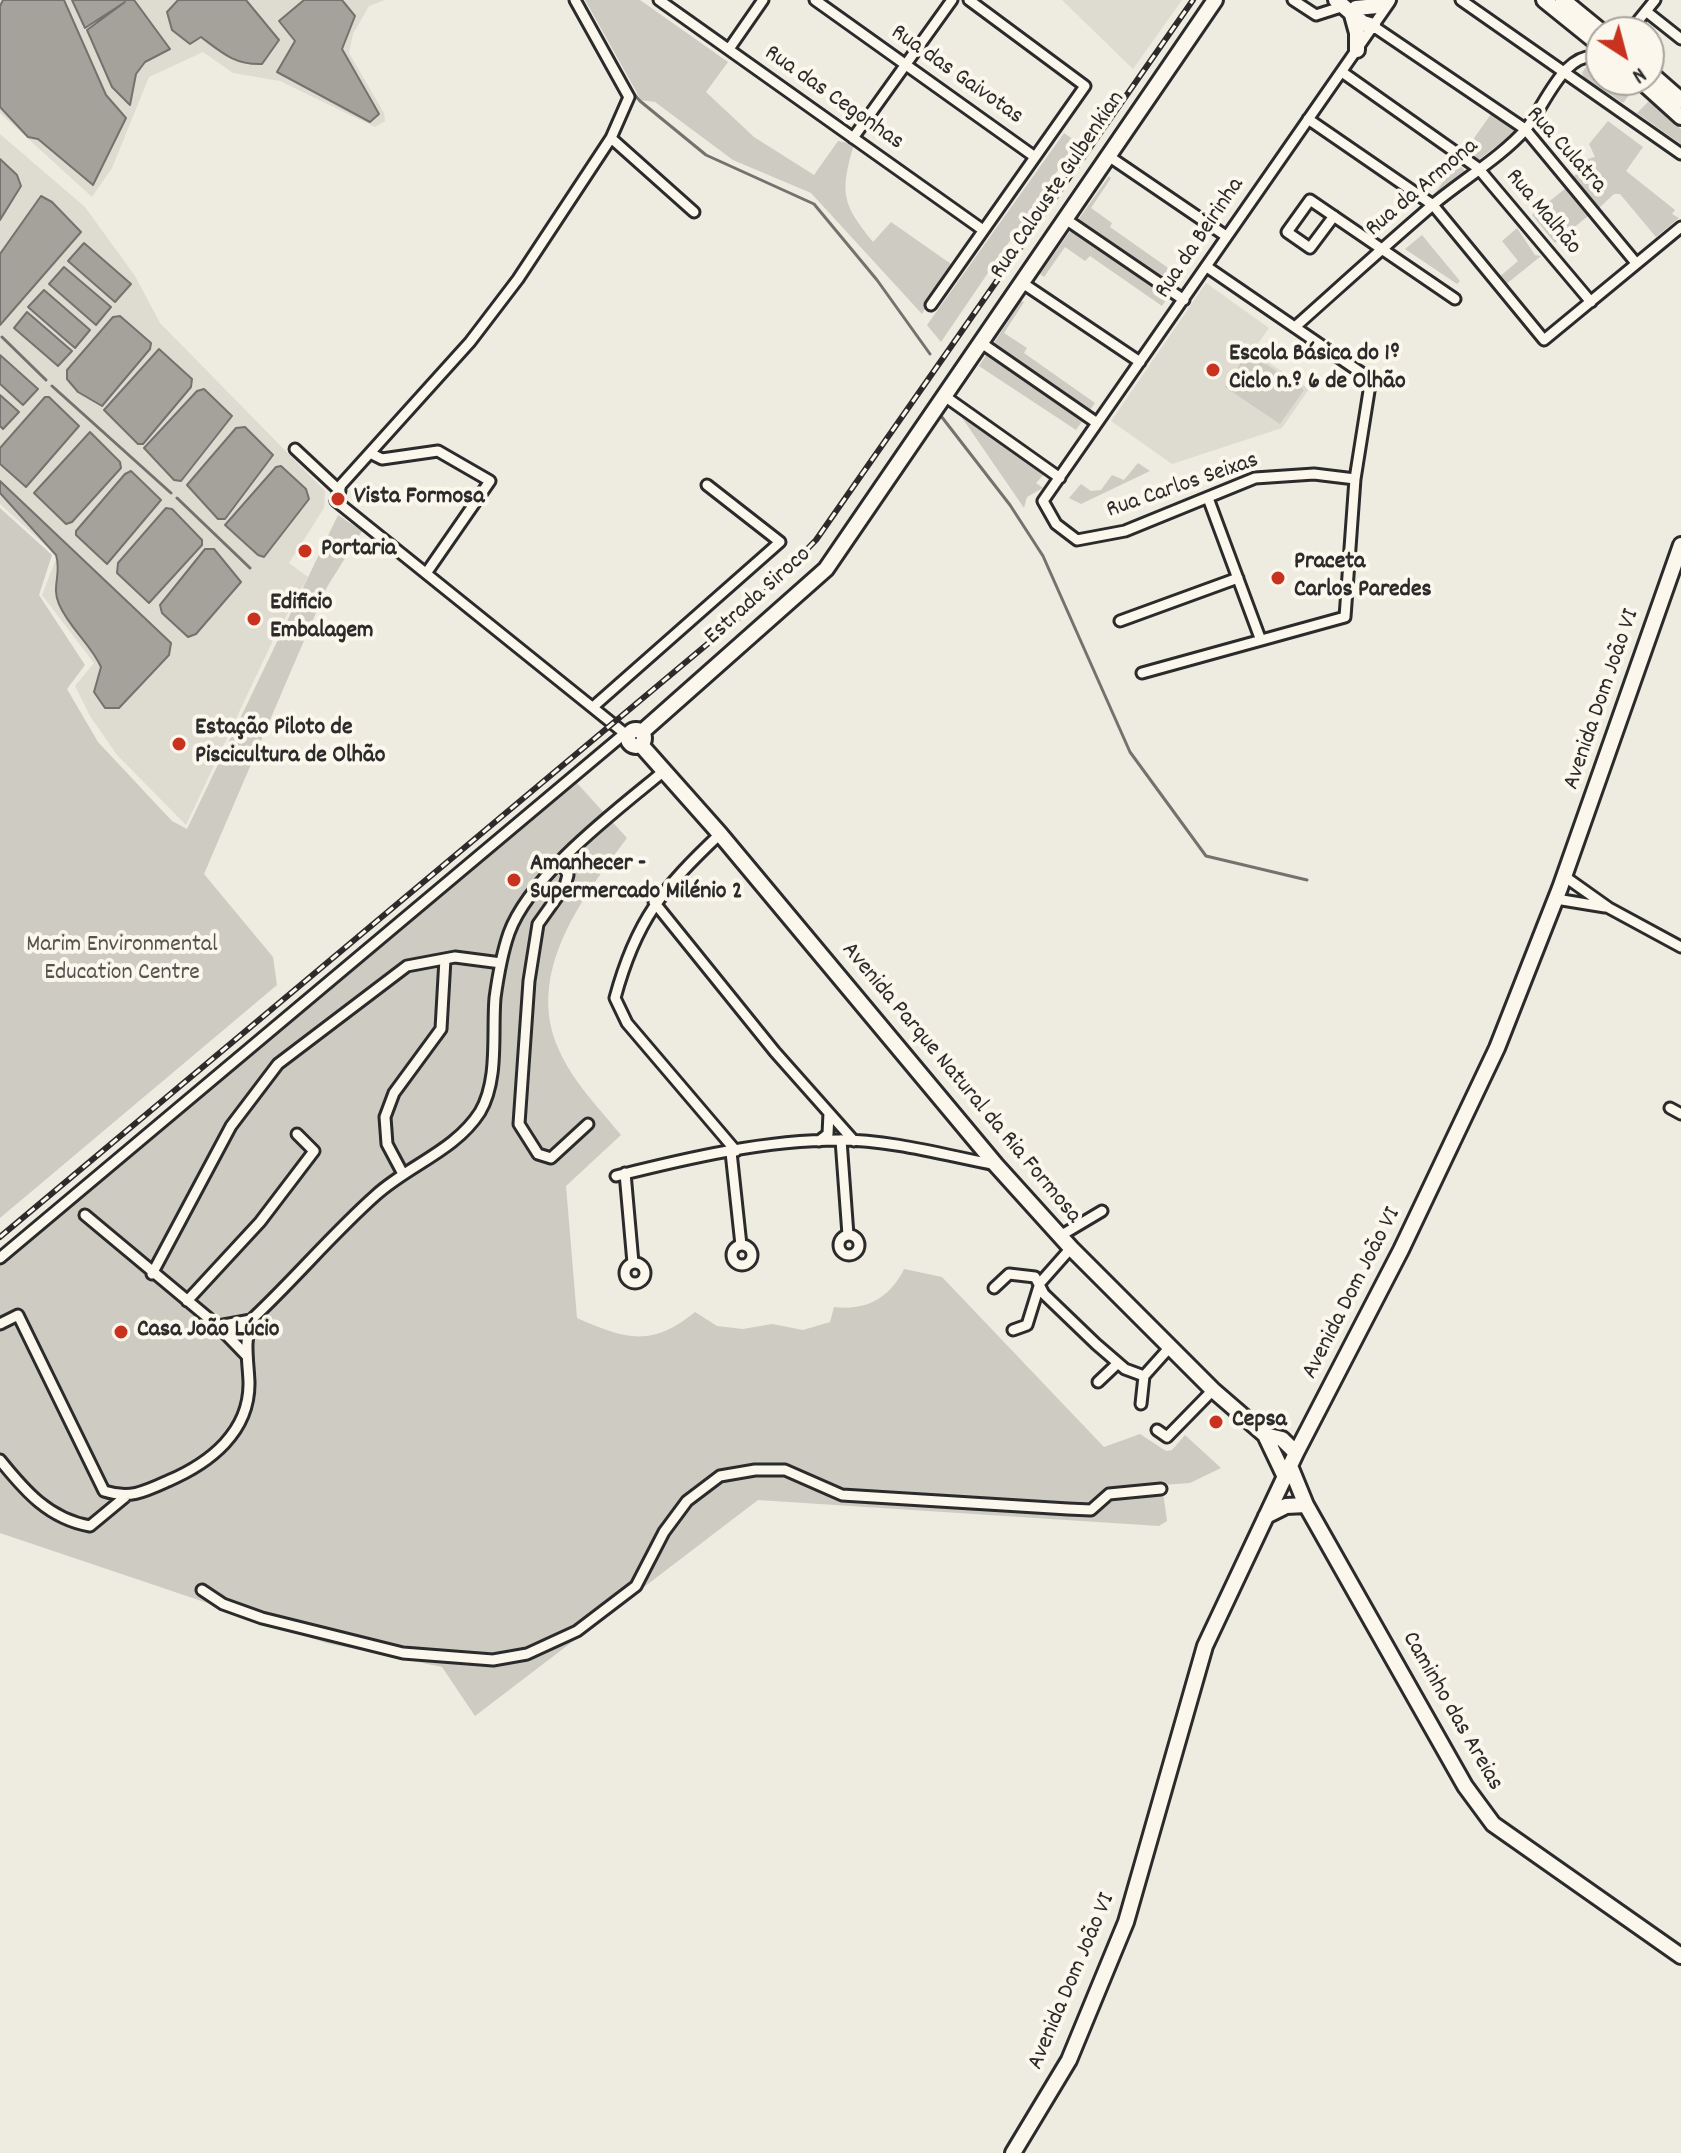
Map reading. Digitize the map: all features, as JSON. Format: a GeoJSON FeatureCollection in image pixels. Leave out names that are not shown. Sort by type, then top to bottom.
{"type":"FeatureCollection","features":[{"type":"Feature","properties":{"kind":"street"},"geometry":{"type":"LineString","coordinates":[[0,1258],[634,737],[336,501],[340,491],[370,453],[470,342],[518,279],[611,138],[629,97],[575,0]]}},
{"type":"Feature","properties":{"kind":"street","name":"Rua das Cegonhas"},"geometry":{"type":"LineString","coordinates":[[659,0],[983,230]]}},
{"type":"Feature","properties":{"kind":"street"},"geometry":{"type":"LineString","coordinates":[[729,49],[763,0]]}},
{"type":"Feature","properties":{"kind":"street","name":"Rua das Gaivotas"},"geometry":{"type":"LineString","coordinates":[[815,0],[1035,157]]}},
{"type":"Feature","properties":{"kind":"street"},"geometry":{"type":"LineString","coordinates":[[853,138],[952,0]]}},
{"type":"Feature","properties":{"kind":"street"},"geometry":{"type":"LineString","coordinates":[[931,305],[1085,86],[969,0]]}},
{"type":"Feature","properties":{"kind":"street","name":"Rua Calouste Gulbenkian"},"geometry":{"type":"LineString","coordinates":[[942,396],[1215,0]]}},
{"type":"Feature","properties":{"kind":"street"},"geometry":{"type":"LineString","coordinates":[[1293,0],[1316,15],[1347,7],[1377,6],[1390,0]]}},
{"type":"Feature","properties":{"kind":"street","name":"Rua da Beirinha"},"geometry":{"type":"LineString","coordinates":[[1043,501],[1390,0]]}},
{"type":"Feature","properties":{"kind":"street"},"geometry":{"type":"LineString","coordinates":[[1461,0],[1681,154]]}},
{"type":"Feature","properties":{"kind":"street"},"geometry":{"type":"LineString","coordinates":[[1544,0],[1585,33]]}},
{"type":"Feature","properties":{"kind":"street"},"geometry":{"type":"LineString","coordinates":[[1563,0],[1585,18]]}},
{"type":"Feature","properties":{"kind":"street"},"geometry":{"type":"LineString","coordinates":[[1643,16],[1655,0]]}},
{"type":"Feature","properties":{"kind":"street"},"geometry":{"type":"LineString","coordinates":[[1347,7],[1373,26]]}},
{"type":"Feature","properties":{"kind":"street"},"geometry":{"type":"LineString","coordinates":[[1347,7],[1357,33],[1357,50]]}},
{"type":"Feature","properties":{"kind":"street"},"geometry":{"type":"LineString","coordinates":[[1647,12],[1681,39]]}},
{"type":"Feature","properties":{"kind":"street","name":"Rua Culatra"},"geometry":{"type":"LineString","coordinates":[[1373,26],[1525,129],[1636,263]]}},
{"type":"Feature","properties":{"kind":"street"},"geometry":{"type":"LineString","coordinates":[[1564,73],[1585,58]]}},
{"type":"Feature","properties":{"kind":"street","name":"Rua Malhão"},"geometry":{"type":"LineString","coordinates":[[1342,72],[1478,168],[1591,302]]}},
{"type":"Feature","properties":{"kind":"street","name":"Rua da Armona"},"geometry":{"type":"LineString","coordinates":[[1296,326],[1525,129],[1564,73]]}},
{"type":"Feature","properties":{"kind":"street"},"geometry":{"type":"LineString","coordinates":[[1658,96],[1681,117]]}},
{"type":"Feature","properties":{"kind":"street"},"geometry":{"type":"LineString","coordinates":[[1308,119],[1433,205],[1544,340],[1681,227]]}},
{"type":"Feature","properties":{"kind":"street"},"geometry":{"type":"LineString","coordinates":[[611,138],[694,212]]}},
{"type":"Feature","properties":{"kind":"street"},"geometry":{"type":"LineString","coordinates":[[1106,155],[1226,236]]}},
{"type":"Feature","properties":{"kind":"street"},"geometry":{"type":"LineString","coordinates":[[1334,216],[1310,248],[1287,232],[1310,200],[1334,216],[1383,249],[1455,299]]}},
{"type":"Feature","properties":{"kind":"street"},"geometry":{"type":"LineString","coordinates":[[1064,218],[1184,300]]}},
{"type":"Feature","properties":{"kind":"street"},"geometry":{"type":"LineString","coordinates":[[1142,673],[1345,617],[1355,479],[1369,391],[1363,374],[1207,267]]}},
{"type":"Feature","properties":{"kind":"street"},"geometry":{"type":"LineString","coordinates":[[1021,282],[1140,362]]}},
{"type":"Feature","properties":{"kind":"street"},"geometry":{"type":"LineString","coordinates":[[980,342],[1097,423]]}},
{"type":"Feature","properties":{"kind":"street"},"geometry":{"type":"LineString","coordinates":[[942,396],[1060,478]]}},
{"type":"Feature","properties":{"kind":"street","name":"Estrada Siroco"},"geometry":{"type":"LineString","coordinates":[[634,737],[826,569],[942,396]]}},
{"type":"Feature","properties":{"kind":"street"},"geometry":{"type":"LineString","coordinates":[[295,449],[340,491]]}},
{"type":"Feature","properties":{"kind":"street"},"geometry":{"type":"LineString","coordinates":[[370,453],[382,459],[438,451],[490,481],[427,572]]}},
{"type":"Feature","properties":{"kind":"street","name":"Rua Carlos Seixas"},"geometry":{"type":"LineString","coordinates":[[1043,501],[1056,524],[1077,540],[1125,531],[1255,478],[1314,474],[1355,479]]}},
{"type":"Feature","properties":{"kind":"street"},"geometry":{"type":"LineString","coordinates":[[593,707],[780,542],[707,485]]}},
{"type":"Feature","properties":{"kind":"street"},"geometry":{"type":"LineString","coordinates":[[1208,498],[1260,638]]}},
{"type":"Feature","properties":{"kind":"street","name":"Avenida Dom João VI"},"geometry":{"type":"LineString","coordinates":[[1012,2150],[1069,2060],[1126,1922],[1205,1646],[1497,1048],[1556,899],[1681,545]]}},
{"type":"Feature","properties":{"kind":"street"},"geometry":{"type":"LineString","coordinates":[[1120,621],[1238,578]]}},
{"type":"Feature","properties":{"kind":"street","name":"Avenida Parque Natural da Ria Formosa"},"geometry":{"type":"LineString","coordinates":[[634,737],[720,834],[996,1165],[1060,1236],[1213,1390],[1278,1444]]}},
{"type":"Feature","properties":{"kind":"street"},"geometry":{"type":"LineString","coordinates":[[0,1324],[18,1315],[104,1491],[125,1497],[135,1496],[199,1468],[236,1434],[249,1385],[246,1338],[251,1320],[378,1193],[430,1159],[465,1131],[480,1111],[489,1090],[501,963],[510,930],[534,893],[561,861],[664,771]]}},
{"type":"Feature","properties":{"kind":"street"},"geometry":{"type":"LineString","coordinates":[[720,834],[654,902],[627,951],[615,998],[627,1023],[734,1152],[741,1245]]}},
{"type":"Feature","properties":{"kind":"street"},"geometry":{"type":"LineString","coordinates":[[561,861],[568,875],[565,886],[538,924],[529,981],[519,1124],[538,1154],[551,1158],[588,1124]]}},
{"type":"Feature","properties":{"kind":"street"},"geometry":{"type":"LineString","coordinates":[[1564,876],[1609,908],[1681,947]]}},
{"type":"Feature","properties":{"kind":"street"},"geometry":{"type":"LineString","coordinates":[[1556,899],[1609,908]]}},
{"type":"Feature","properties":{"kind":"street"},"geometry":{"type":"LineString","coordinates":[[654,902],[854,1141]]}},
{"type":"Feature","properties":{"kind":"street"},"geometry":{"type":"LineString","coordinates":[[152,1274],[231,1126],[278,1064],[407,966],[445,959],[501,963]]}},
{"type":"Feature","properties":{"kind":"street"},"geometry":{"type":"LineString","coordinates":[[403,1174],[387,1144],[385,1117],[394,1093],[441,1029],[445,959]]}},
{"type":"Feature","properties":{"kind":"street"},"geometry":{"type":"LineString","coordinates":[[1670,1108],[1681,1114]]}},
{"type":"Feature","properties":{"kind":"street"},"geometry":{"type":"LineString","coordinates":[[819,1141],[828,1134],[829,1113]]}},
{"type":"Feature","properties":{"kind":"street"},"geometry":{"type":"LineString","coordinates":[[187,1301],[260,1222],[314,1151],[297,1134]]}},
{"type":"Feature","properties":{"kind":"street"},"geometry":{"type":"LineString","coordinates":[[633,1263],[621,1174],[734,1152],[841,1140],[905,1146],[996,1165]]}},
{"type":"Feature","properties":{"kind":"street"},"geometry":{"type":"LineString","coordinates":[[841,1140],[848,1235]]}},
{"type":"Feature","properties":{"kind":"street"},"geometry":{"type":"LineString","coordinates":[[1060,1236],[1102,1211]]}},
{"type":"Feature","properties":{"kind":"street"},"geometry":{"type":"LineString","coordinates":[[85,1215],[218,1326],[246,1355]]}},
{"type":"Feature","properties":{"kind":"street"},"geometry":{"type":"LineString","coordinates":[[1013,1330],[1027,1325],[1040,1283],[1071,1248]]}},
{"type":"Feature","properties":{"kind":"street"},"geometry":{"type":"LineString","coordinates":[[994,1288],[1009,1274],[1035,1277],[1044,1294],[1118,1363],[1144,1376]]}},
{"type":"Feature","properties":{"kind":"street"},"geometry":{"type":"LineString","coordinates":[[218,1326],[251,1320]]}},
{"type":"Feature","properties":{"kind":"street"},"geometry":{"type":"LineString","coordinates":[[1141,1404],[1144,1376],[1170,1347]]}},
{"type":"Feature","properties":{"kind":"street"},"geometry":{"type":"LineString","coordinates":[[1098,1382],[1118,1363]]}},
{"type":"Feature","properties":{"kind":"street"},"geometry":{"type":"LineString","coordinates":[[1157,1430],[1167,1437],[1213,1390]]}},
{"type":"Feature","properties":{"kind":"street"},"geometry":{"type":"LineString","coordinates":[[1266,1516],[1300,1501],[1278,1444],[1312,1423]]}},
{"type":"Feature","properties":{"kind":"street","name":"Caminho das Areias"},"geometry":{"type":"LineString","coordinates":[[1278,1444],[1300,1501],[1465,1786],[1493,1824],[1681,1956]]}},
{"type":"Feature","properties":{"kind":"street"},"geometry":{"type":"LineString","coordinates":[[0,1460],[33,1500],[71,1523],[90,1526],[125,1497]]}},
{"type":"Feature","properties":{"kind":"street"},"geometry":{"type":"LineString","coordinates":[[202,1590],[223,1604],[262,1618],[403,1653],[493,1660],[527,1654],[577,1631],[636,1586],[664,1532],[687,1501],[720,1476],[755,1470],[785,1470],[842,1495],[1091,1510],[1109,1494],[1161,1489]]}},
{"type":"Feature","properties":{"kind":"shaded area"},"geometry":{"type":"Polygon","coordinates":[[[0,0],[385,0],[369,6],[353,34],[349,53],[384,113],[385,121],[375,127],[280,81],[233,73],[203,52],[149,77],[112,168],[92,197],[0,113],[0,0]]]}},
{"type":"Feature","properties":{"kind":"shaded area"},"geometry":{"type":"Polygon","coordinates":[[[3,0],[64,0],[106,95],[126,118],[93,185],[38,139],[28,137],[0,107],[0,6],[3,0]]]}},
{"type":"Feature","properties":{"kind":"shaded area"},"geometry":{"type":"Polygon","coordinates":[[[72,0],[134,0],[170,49],[145,62],[136,74],[130,105],[112,87],[87,30],[125,2],[85,28],[72,0]]]}},
{"type":"Feature","properties":{"kind":"shaded area"},"geometry":{"type":"Polygon","coordinates":[[[178,0],[246,0],[279,40],[262,64],[236,60],[201,37],[190,44],[172,30],[167,12],[178,0]]]}},
{"type":"Feature","properties":{"kind":"shaded area"},"geometry":{"type":"Polygon","coordinates":[[[304,0],[342,0],[355,16],[342,49],[379,114],[370,122],[277,72],[295,41],[279,21],[304,0]]]}},
{"type":"Feature","properties":{"kind":"shaded area"},"geometry":{"type":"Polygon","coordinates":[[[1062,0],[1182,0],[1133,69],[1062,0]]]}},
{"type":"Feature","properties":{"kind":"shaded area","name":"Estação Piloto de Piscicultura de Olhão"},"geometry":{"type":"Polygon","coordinates":[[[0,134],[85,207],[135,276],[160,323],[325,491],[324,508],[289,563],[308,577],[274,638],[186,825],[117,755],[90,716],[75,686],[94,663],[42,595],[57,556],[0,504],[0,134]]]}},
{"type":"Feature","properties":{"kind":"shaded area"},"geometry":{"type":"Polygon","coordinates":[[[0,159],[17,175],[21,186],[0,220],[0,159]]]}},
{"type":"Feature","properties":{"kind":"shaded area"},"geometry":{"type":"Polygon","coordinates":[[[41,196],[52,202],[81,232],[0,325],[0,254],[41,196]]]}},
{"type":"Feature","properties":{"kind":"shaded area"},"geometry":{"type":"Polygon","coordinates":[[[84,243],[131,284],[115,302],[68,261],[84,243]]]}},
{"type":"Feature","properties":{"kind":"shaded area"},"geometry":{"type":"Polygon","coordinates":[[[64,267],[111,307],[96,325],[49,284],[64,267]]]}},
{"type":"Feature","properties":{"kind":"shaded area","name":"Escola Básica do 1º Ciclo n.º 6 de Olhão"},"geometry":{"type":"Polygon","coordinates":[[[1206,283],[1269,328],[1252,352],[1309,389],[1282,428],[1172,464],[1111,421],[1206,283]]]}},
{"type":"Feature","properties":{"kind":"shaded area"},"geometry":{"type":"Polygon","coordinates":[[[44,290],[90,330],[75,348],[28,307],[44,290]]]}},
{"type":"Feature","properties":{"kind":"shaded area"},"geometry":{"type":"Polygon","coordinates":[[[27,312],[72,351],[58,366],[14,328],[27,312]]]}},
{"type":"Feature","properties":{"kind":"shaded area"},"geometry":{"type":"Polygon","coordinates":[[[120,316],[151,343],[150,349],[102,406],[78,392],[67,379],[67,370],[113,317],[120,316]]]}},
{"type":"Feature","properties":{"kind":"shaded area"},"geometry":{"type":"Polygon","coordinates":[[[159,349],[192,379],[191,387],[143,444],[138,444],[104,410],[159,349]]]}},
{"type":"Feature","properties":{"kind":"shaded area"},"geometry":{"type":"Polygon","coordinates":[[[0,355],[38,389],[23,405],[0,384],[0,355]]]}},
{"type":"Feature","properties":{"kind":"shaded area"},"geometry":{"type":"Polygon","coordinates":[[[204,389],[232,416],[181,481],[174,480],[144,448],[197,391],[204,389]]]}},
{"type":"Feature","properties":{"kind":"shaded area"},"geometry":{"type":"Polygon","coordinates":[[[0,395],[19,412],[3,429],[0,426],[0,395]]]}},
{"type":"Feature","properties":{"kind":"shaded area"},"geometry":{"type":"Polygon","coordinates":[[[45,397],[49,397],[79,426],[26,487],[0,464],[0,448],[45,397]]]}},
{"type":"Feature","properties":{"kind":"shaded area"},"geometry":{"type":"Polygon","coordinates":[[[245,427],[273,455],[225,519],[218,519],[187,485],[236,428],[245,427]]]}},
{"type":"Feature","properties":{"kind":"shaded area"},"geometry":{"type":"Polygon","coordinates":[[[90,432],[120,462],[121,468],[72,522],[66,524],[34,493],[90,432]]]}},
{"type":"Feature","properties":{"kind":"shaded area"},"geometry":{"type":"Polygon","coordinates":[[[281,466],[306,489],[309,499],[264,557],[225,525],[276,467],[281,466]]]}},
{"type":"Feature","properties":{"kind":"shaded area"},"geometry":{"type":"Polygon","coordinates":[[[131,471],[161,500],[107,564],[76,535],[76,531],[131,471]]]}},
{"type":"Feature","properties":{"kind":"shaded area"},"geometry":{"type":"Polygon","coordinates":[[[0,481],[171,643],[169,655],[119,708],[105,708],[94,692],[101,667],[59,604],[56,555],[0,493],[0,481]]]}},
{"type":"Feature","properties":{"kind":"shaded area"},"geometry":{"type":"Polygon","coordinates":[[[166,508],[172,509],[202,540],[202,545],[149,603],[117,573],[118,563],[166,508]]]}},
{"type":"Feature","properties":{"kind":"shaded area"},"geometry":{"type":"Polygon","coordinates":[[[205,549],[214,549],[241,582],[196,634],[188,637],[162,613],[160,605],[205,549]]]}},
{"type":"Feature","properties":{"kind":"green space"},"geometry":{"type":"Polygon","coordinates":[[[585,0],[640,0],[728,62],[706,92],[754,137],[814,175],[838,141],[854,144],[845,186],[846,196],[849,207],[873,242],[891,222],[951,264],[922,314],[811,193],[733,160],[655,102],[641,100],[585,0]]]}},
{"type":"Feature","properties":{"kind":"green space"},"geometry":{"type":"Polygon","coordinates":[[[1612,96],[1628,96],[1623,103],[1612,96]]]}},
{"type":"Feature","properties":{"kind":"green space"},"geometry":{"type":"Polygon","coordinates":[[[1649,101],[1681,129],[1681,144],[1637,113],[1649,101]]]}},
{"type":"Feature","properties":{"kind":"green space"},"geometry":{"type":"Polygon","coordinates":[[[1491,114],[1513,128],[1514,133],[1478,160],[1465,151],[1491,114]]]}},
{"type":"Feature","properties":{"kind":"green space"},"geometry":{"type":"Polygon","coordinates":[[[1608,121],[1643,147],[1626,171],[1675,210],[1672,214],[1679,218],[1656,237],[1620,194],[1614,194],[1599,208],[1573,177],[1585,166],[1581,161],[1595,157],[1589,144],[1608,121]]]}},
{"type":"Feature","properties":{"kind":"green space"},"geometry":{"type":"Polygon","coordinates":[[[1064,133],[1077,142],[941,342],[927,325],[1064,133]]]}},
{"type":"Feature","properties":{"kind":"green space"},"geometry":{"type":"Polygon","coordinates":[[[1457,162],[1466,172],[1431,199],[1457,162]]]}},
{"type":"Feature","properties":{"kind":"green space"},"geometry":{"type":"Polygon","coordinates":[[[1109,176],[1111,178],[1091,208],[1112,223],[1110,227],[1181,277],[1162,306],[1090,256],[1085,261],[1065,247],[1044,277],[1040,274],[1109,176]]]}},
{"type":"Feature","properties":{"kind":"green space"},"geometry":{"type":"Polygon","coordinates":[[[1566,188],[1588,216],[1555,243],[1532,215],[1566,188]]]}},
{"type":"Feature","properties":{"kind":"green space"},"geometry":{"type":"Polygon","coordinates":[[[1517,228],[1535,255],[1541,256],[1505,285],[1498,278],[1518,261],[1502,241],[1517,228]]]}},
{"type":"Feature","properties":{"kind":"green space"},"geometry":{"type":"Polygon","coordinates":[[[1422,235],[1460,281],[1457,284],[1405,249],[1422,235]]]}},
{"type":"Feature","properties":{"kind":"green space"},"geometry":{"type":"Polygon","coordinates":[[[1021,301],[1024,302],[1004,333],[1027,348],[1024,353],[1095,403],[1076,430],[979,366],[1021,301]]]}},
{"type":"Feature","properties":{"kind":"green space"},"geometry":{"type":"Polygon","coordinates":[[[1248,352],[1304,390],[1280,424],[1225,387],[1248,352]]]}},
{"type":"Feature","properties":{"kind":"green space"},"geometry":{"type":"Polygon","coordinates":[[[956,409],[1045,473],[1036,483],[1043,488],[1027,497],[1024,508],[956,409]]]}},
{"type":"Feature","properties":{"kind":"green space"},"geometry":{"type":"Polygon","coordinates":[[[1138,463],[1150,471],[1081,504],[1069,498],[1081,484],[1091,491],[1101,490],[1112,475],[1124,480],[1138,463]]]}},
{"type":"Feature","properties":{"kind":"green space","name":"Marim Environmental Education Centre"},"geometry":{"type":"Polygon","coordinates":[[[0,508],[52,555],[39,595],[85,665],[67,689],[98,742],[172,821],[187,829],[338,515],[362,531],[327,587],[204,874],[273,957],[277,985],[0,1218],[0,508]]]}},
{"type":"Feature","properties":{"kind":"green space"},"geometry":{"type":"Polygon","coordinates":[[[576,782],[627,838],[593,885],[563,937],[549,993],[550,1021],[565,1062],[621,1135],[566,1186],[577,1318],[610,1331],[638,1336],[665,1331],[695,1312],[717,1326],[743,1329],[772,1324],[803,1330],[830,1322],[834,1307],[856,1307],[876,1300],[892,1288],[904,1269],[942,1277],[1104,1447],[1140,1434],[1166,1451],[1172,1450],[1185,1435],[1221,1468],[1190,1483],[1162,1485],[1167,1521],[1159,1526],[758,1500],[475,1716],[442,1667],[326,1643],[0,1533],[0,1253],[576,782]]]}},
{"type":"Feature","properties":{"kind":"waterway"},"geometry":{"type":"LineString","coordinates":[[628,87],[640,101],[706,155],[814,204],[877,280],[930,354]]}},
{"type":"Feature","properties":{"kind":"waterway"},"geometry":{"type":"LineString","coordinates":[[2,337],[46,380]]}},
{"type":"Feature","properties":{"kind":"waterway"},"geometry":{"type":"LineString","coordinates":[[52,386],[171,493]]}},
{"type":"Feature","properties":{"kind":"waterway"},"geometry":{"type":"LineString","coordinates":[[941,416],[1010,505],[1043,556],[1130,752],[1206,856],[1307,880]]}},
{"type":"Feature","properties":{"kind":"waterway"},"geometry":{"type":"LineString","coordinates":[[177,498],[250,568]]}},
{"type":"Feature","properties":{"kind":"railway"},"geometry":{"type":"LineString","coordinates":[[0,1237],[748,610],[816,540],[1193,0]]}},
{"type":"Feature","properties":{"kind":"place","name":"Escola Básica do 1º Ciclo n.º 6 de Olhão"},"geometry":{"type":"Point","coordinates":[1213,370]}},
{"type":"Feature","properties":{"kind":"place","name":"Vista Formosa"},"geometry":{"type":"Point","coordinates":[338,499]}},
{"type":"Feature","properties":{"kind":"place","name":"Portaria"},"geometry":{"type":"Point","coordinates":[305,551]}},
{"type":"Feature","properties":{"kind":"place","name":"Praceta Carlos Paredes"},"geometry":{"type":"Point","coordinates":[1278,578]}},
{"type":"Feature","properties":{"kind":"place","name":"Edificio Embalagem"},"geometry":{"type":"Point","coordinates":[254,619]}},
{"type":"Feature","properties":{"kind":"place","name":"Estação Piloto de Piscicultura de Olhão"},"geometry":{"type":"Point","coordinates":[179,744]}},
{"type":"Feature","properties":{"kind":"place","name":"Amanhecer - Supermercado Milénio 2"},"geometry":{"type":"Point","coordinates":[514,880]}},
{"type":"Feature","properties":{"kind":"place","name":"Casa João Lúcio"},"geometry":{"type":"Point","coordinates":[121,1332]}},
{"type":"Feature","properties":{"kind":"place","name":"Cepsa"},"geometry":{"type":"Point","coordinates":[1216,1422]}}]}
